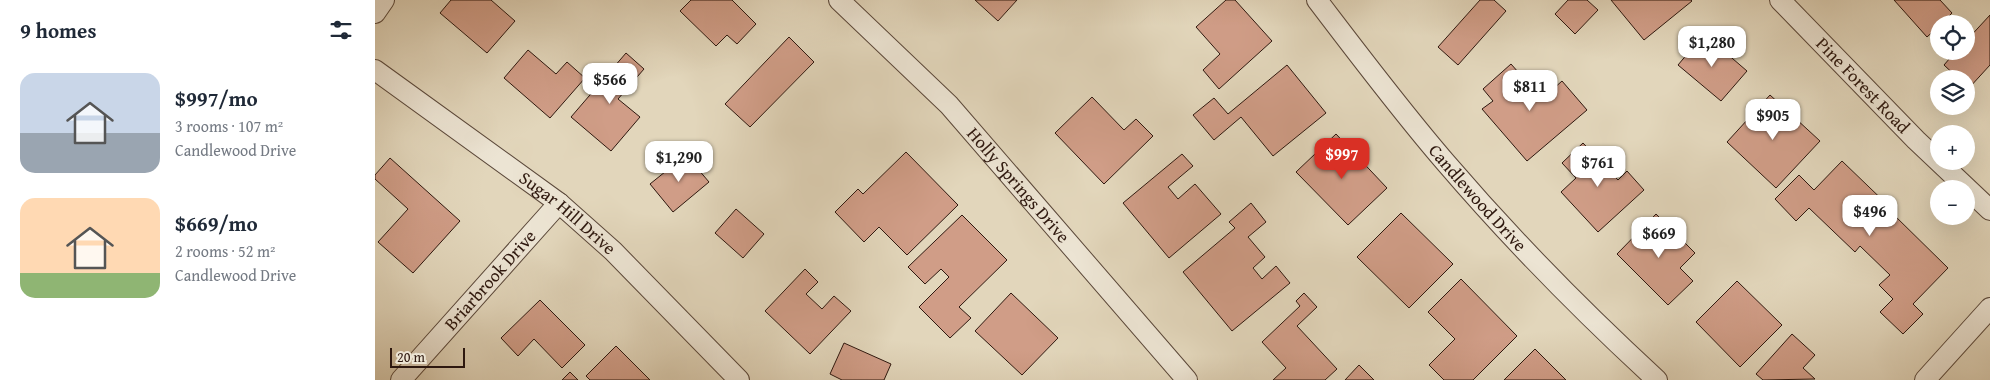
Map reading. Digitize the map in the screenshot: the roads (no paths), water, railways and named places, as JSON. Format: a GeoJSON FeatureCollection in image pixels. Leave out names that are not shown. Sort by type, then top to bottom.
{"type":"FeatureCollection","features":[{"type":"Feature","properties":{"kind":"street"},"geometry":{"type":"LineString","coordinates":[[375,13],[384,0]]}},
{"type":"Feature","properties":{"kind":"street","name":"Holly Springs Drive"},"geometry":{"type":"LineString","coordinates":[[839,0],[949,105],[1094,270],[1187,380]]}},
{"type":"Feature","properties":{"kind":"street","name":"Candlewood Drive"},"geometry":{"type":"LineString","coordinates":[[1317,0],[1446,163],[1497,220],[1529,255],[1657,380]]}},
{"type":"Feature","properties":{"kind":"street","name":"Pine Forest Road"},"geometry":{"type":"LineString","coordinates":[[1780,0],[1916,140],[1990,210]]}},
{"type":"Feature","properties":{"kind":"street","name":"Sugar Hill Drive"},"geometry":{"type":"LineString","coordinates":[[375,70],[559,203],[613,251],[739,380]]}},
{"type":"Feature","properties":{"kind":"street","name":"Briarbrook Drive"},"geometry":{"type":"LineString","coordinates":[[401,380],[559,203]]}},
{"type":"Feature","properties":{"kind":"street"},"geometry":{"type":"LineString","coordinates":[[1925,380],[1990,308]]}}]}
